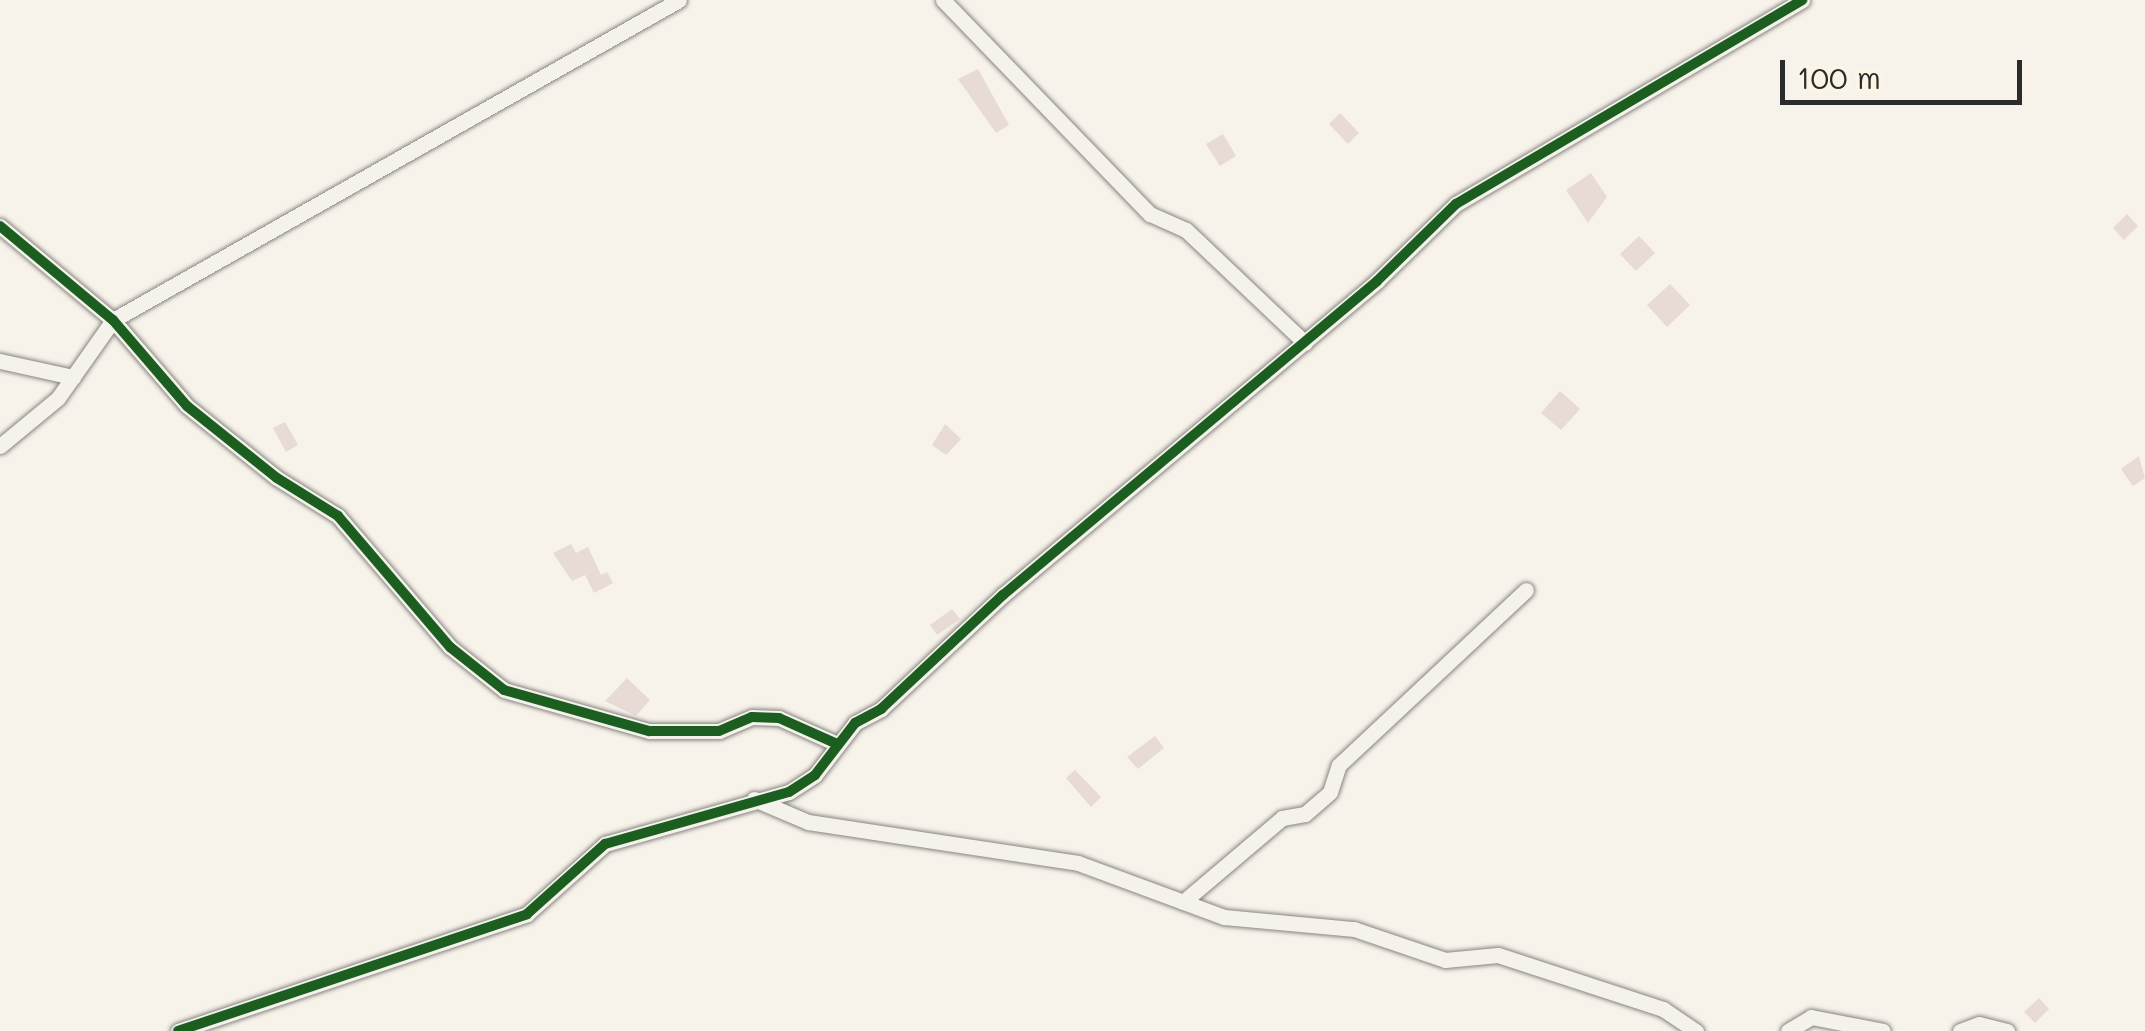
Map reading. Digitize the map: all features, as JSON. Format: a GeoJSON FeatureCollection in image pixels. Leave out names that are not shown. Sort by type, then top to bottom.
{"type":"FeatureCollection","features":[{"type":"Feature","properties":{"kind":"street"},"geometry":{"type":"LineString","coordinates":[[0,446],[58,398],[113,320],[679,0]]}},
{"type":"Feature","properties":{"kind":"street"},"geometry":{"type":"LineString","coordinates":[[943,0],[1150,214],[1186,230],[1305,343]]}},
{"type":"Feature","properties":{"kind":"street"},"geometry":{"type":"LineString","coordinates":[[178,1031],[526,914],[605,844],[789,792],[815,775],[836,743],[1305,343],[1456,204],[1802,0]]}},
{"type":"Feature","properties":{"kind":"street"},"geometry":{"type":"LineString","coordinates":[[0,226],[113,320],[187,406],[278,478],[338,516],[450,647],[504,690],[649,732],[720,731],[752,717],[780,718],[836,743]]}},
{"type":"Feature","properties":{"kind":"street"},"geometry":{"type":"LineString","coordinates":[[0,361],[73,377]]}},
{"type":"Feature","properties":{"kind":"street"},"geometry":{"type":"LineString","coordinates":[[1183,902],[1282,818],[1306,814],[1330,792],[1339,765],[1526,590]]}},
{"type":"Feature","properties":{"kind":"street"},"geometry":{"type":"LineString","coordinates":[[754,799],[808,822],[1078,863],[1224,917],[1354,929],[1445,960],[1498,956],[1663,1009],[1696,1031]]}},
{"type":"Feature","properties":{"kind":"street"},"geometry":{"type":"LineString","coordinates":[[1788,1031],[1812,1018],[1883,1031]]}},
{"type":"Feature","properties":{"kind":"street"},"geometry":{"type":"LineString","coordinates":[[1960,1031],[1979,1024],[2007,1031]]}},
{"type":"Feature","properties":{"kind":"building"},"geometry":{"type":"Polygon","coordinates":[[[978,69],[1009,125],[996,133],[958,79],[978,69]]]}},
{"type":"Feature","properties":{"kind":"building"},"geometry":{"type":"Polygon","coordinates":[[[1340,113],[1359,133],[1348,144],[1329,124],[1340,113]]]}},
{"type":"Feature","properties":{"kind":"building"},"geometry":{"type":"Polygon","coordinates":[[[1223,134],[1236,156],[1220,166],[1206,144],[1223,134]]]}},
{"type":"Feature","properties":{"kind":"building"},"geometry":{"type":"Polygon","coordinates":[[[1591,173],[1607,197],[1588,223],[1566,190],[1591,173]]]}},
{"type":"Feature","properties":{"kind":"building"},"geometry":{"type":"Polygon","coordinates":[[[2127,214],[2138,226],[2124,240],[2113,228],[2127,214]]]}},
{"type":"Feature","properties":{"kind":"building"},"geometry":{"type":"Polygon","coordinates":[[[1639,236],[1655,253],[1636,271],[1620,254],[1639,236]]]}},
{"type":"Feature","properties":{"kind":"building"},"geometry":{"type":"Polygon","coordinates":[[[1670,284],[1690,305],[1667,327],[1647,305],[1670,284]]]}},
{"type":"Feature","properties":{"kind":"building"},"geometry":{"type":"Polygon","coordinates":[[[1560,391],[1580,409],[1561,430],[1541,413],[1560,391]]]}},
{"type":"Feature","properties":{"kind":"building"},"geometry":{"type":"Polygon","coordinates":[[[285,422],[298,445],[286,452],[273,428],[285,422]]]}},
{"type":"Feature","properties":{"kind":"building"},"geometry":{"type":"Polygon","coordinates":[[[945,424],[961,439],[946,455],[932,445],[945,424]]]}},
{"type":"Feature","properties":{"kind":"building"},"geometry":{"type":"Polygon","coordinates":[[[2139,456],[2145,478],[2133,486],[2121,469],[2139,456]]]}},
{"type":"Feature","properties":{"kind":"building"},"geometry":{"type":"Polygon","coordinates":[[[571,544],[576,553],[588,547],[601,575],[607,572],[613,583],[594,593],[585,575],[572,581],[553,553],[571,544]]]}},
{"type":"Feature","properties":{"kind":"building"},"geometry":{"type":"Polygon","coordinates":[[[952,609],[960,619],[937,635],[930,625],[952,609]]]}},
{"type":"Feature","properties":{"kind":"building"},"geometry":{"type":"Polygon","coordinates":[[[627,678],[650,700],[636,716],[605,701],[627,678]]]}},
{"type":"Feature","properties":{"kind":"building"},"geometry":{"type":"Polygon","coordinates":[[[1155,736],[1164,748],[1138,769],[1127,757],[1155,736]]]}},
{"type":"Feature","properties":{"kind":"building"},"geometry":{"type":"Polygon","coordinates":[[[1075,770],[1101,797],[1091,807],[1066,778],[1075,770]]]}},
{"type":"Feature","properties":{"kind":"building"},"geometry":{"type":"Polygon","coordinates":[[[2039,998],[2049,1009],[2035,1023],[2024,1012],[2039,998]]]}},
{"type":"Feature","properties":{"kind":"cycle path"},"geometry":{"type":"LineString","coordinates":[[178,1031],[527,914],[605,844],[789,792],[815,775],[855,723],[881,709],[1003,595],[1377,281],[1456,204],[1802,0]]}},
{"type":"Feature","properties":{"kind":"cycle path"},"geometry":{"type":"LineString","coordinates":[[0,226],[113,320],[187,406],[277,478],[338,516],[450,647],[504,690],[649,731],[719,731],[752,717],[779,718],[835,743]]}}]}
